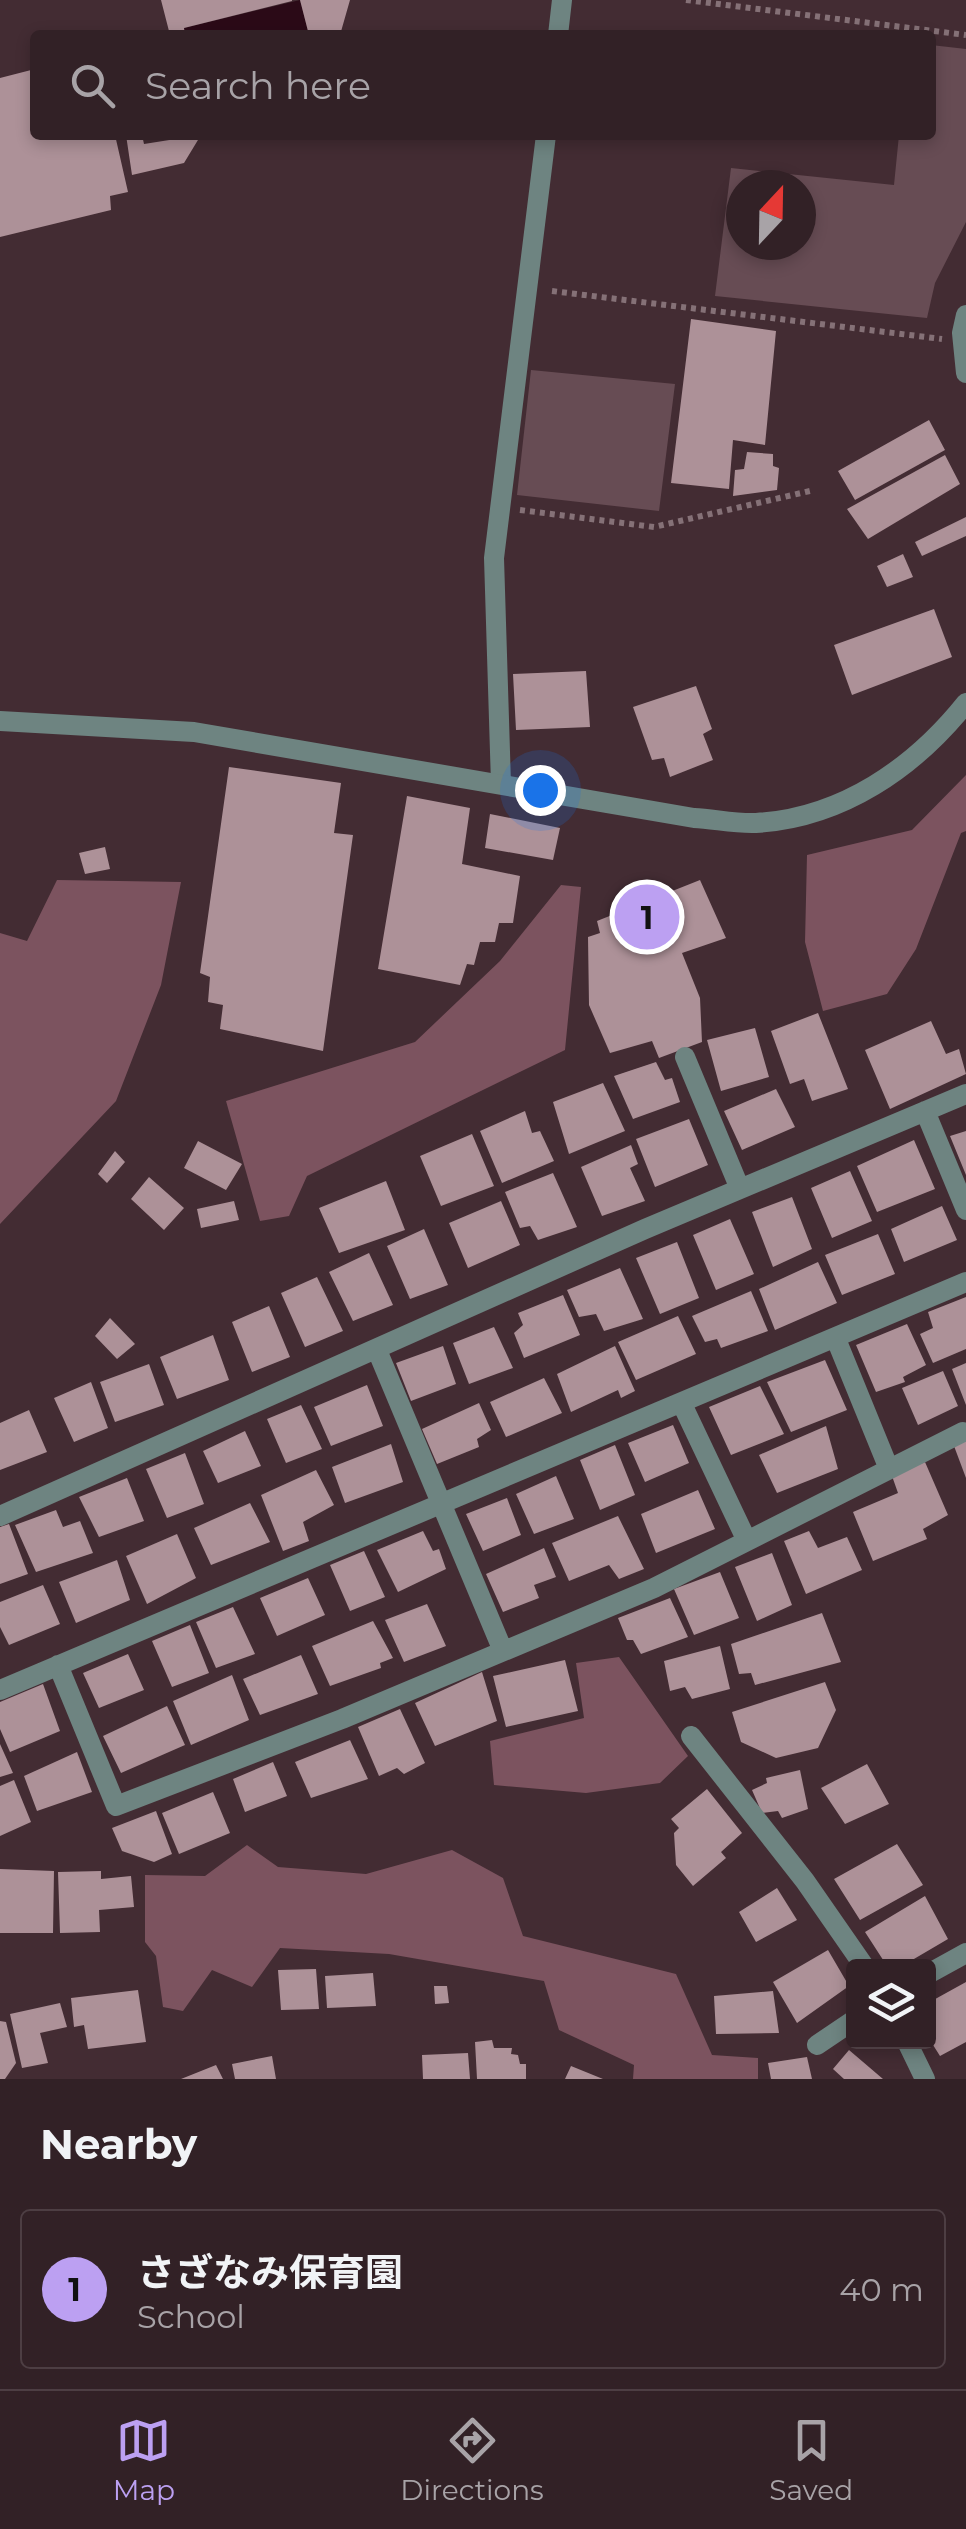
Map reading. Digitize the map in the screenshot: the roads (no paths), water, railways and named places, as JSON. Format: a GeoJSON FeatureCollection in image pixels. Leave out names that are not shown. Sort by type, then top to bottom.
{"type":"FeatureCollection","features":[{"type":"Feature","properties":{"kind":"street"},"geometry":{"type":"LineString","coordinates":[[559,30],[562,0]]}},
{"type":"Feature","properties":{"kind":"street"},"geometry":{"type":"LineString","coordinates":[[502,784],[494,558],[545,140]]}},
{"type":"Feature","properties":{"kind":"street"},"geometry":{"type":"LineString","coordinates":[[966,315],[962,342],[966,374]]}},
{"type":"Feature","properties":{"kind":"street"},"geometry":{"type":"LineString","coordinates":[[0,721],[194,732],[709,819],[755,823],[810,814],[850,800],[886,779],[941,734],[966,703]]}},
{"type":"Feature","properties":{"kind":"street"},"geometry":{"type":"LineString","coordinates":[[685,1057],[740,1189]]}},
{"type":"Feature","properties":{"kind":"street"},"geometry":{"type":"LineString","coordinates":[[0,1516],[740,1189],[966,1094]]}},
{"type":"Feature","properties":{"kind":"street"},"geometry":{"type":"LineString","coordinates":[[925,1111],[966,1210]]}},
{"type":"Feature","properties":{"kind":"street"},"geometry":{"type":"LineString","coordinates":[[0,1690],[966,1282]]}},
{"type":"Feature","properties":{"kind":"street"},"geometry":{"type":"LineString","coordinates":[[836,1339],[889,1468]]}},
{"type":"Feature","properties":{"kind":"street"},"geometry":{"type":"LineString","coordinates":[[377,1350],[503,1651]]}},
{"type":"Feature","properties":{"kind":"street"},"geometry":{"type":"LineString","coordinates":[[682,1404],[746,1539]]}},
{"type":"Feature","properties":{"kind":"street"},"geometry":{"type":"LineString","coordinates":[[58,1666],[116,1806],[654,1588],[963,1432]]}},
{"type":"Feature","properties":{"kind":"street"},"geometry":{"type":"LineString","coordinates":[[691,1736],[805,1881],[859,1959]]}},
{"type":"Feature","properties":{"kind":"street"},"geometry":{"type":"LineString","coordinates":[[936,1970],[966,1953]]}},
{"type":"Feature","properties":{"kind":"street"},"geometry":{"type":"LineString","coordinates":[[817,2045],[846,2025]]}},
{"type":"Feature","properties":{"kind":"street"},"geometry":{"type":"LineString","coordinates":[[910,2049],[925,2079]]}},
{"type":"Feature","properties":{"kind":"place","name":"さざなみ保育園"},"geometry":{"type":"Point","coordinates":[647,917]}}]}
